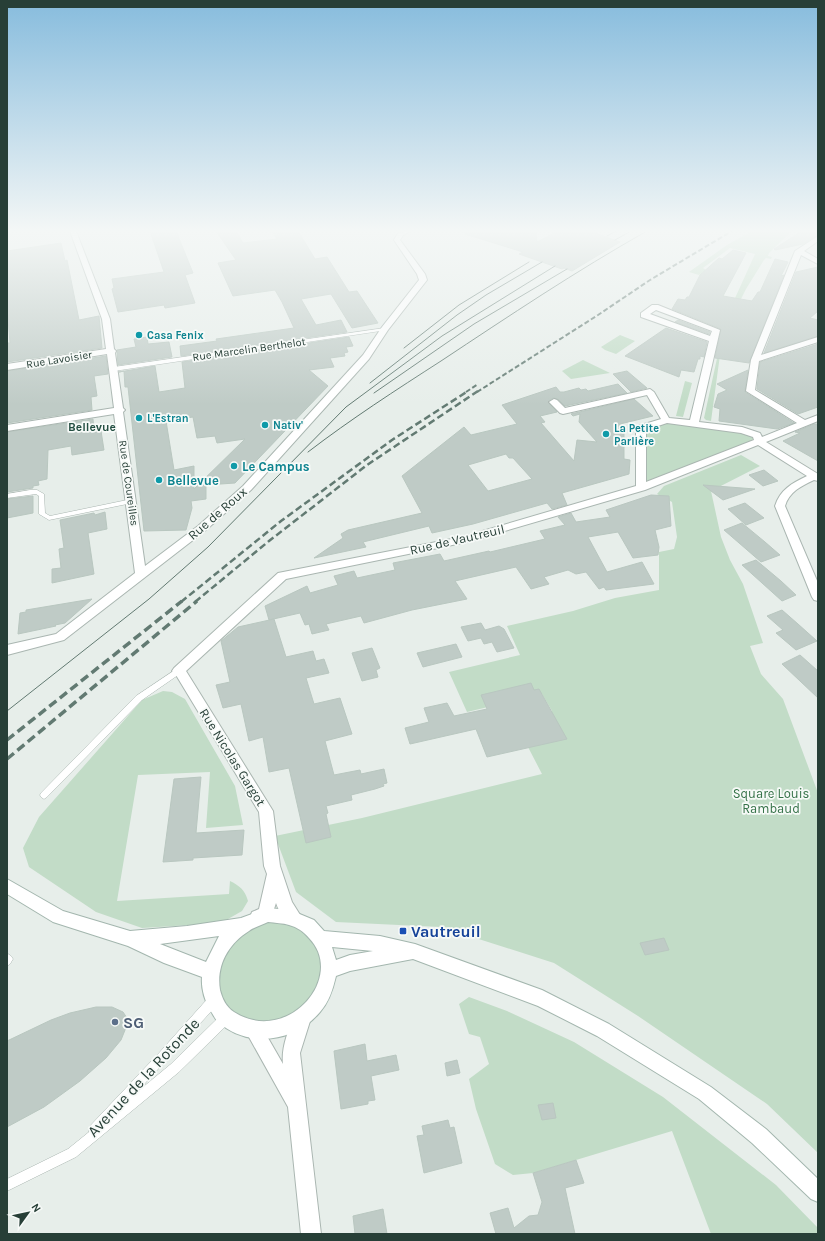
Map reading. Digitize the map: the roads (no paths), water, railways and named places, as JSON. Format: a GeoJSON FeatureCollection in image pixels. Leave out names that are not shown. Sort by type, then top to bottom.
{"type":"FeatureCollection","features":[{"type":"Feature","properties":{"kind":"street","name":"Rue de Coureilles"},"geometry":{"type":"LineString","coordinates":[[95,289],[106,319],[112,351],[141,574]]}},
{"type":"Feature","properties":{"kind":"street","name":"Rue de Roux"},"geometry":{"type":"LineString","coordinates":[[7,650],[60,637],[202,528],[247,488],[366,357],[385,329],[416,289]]}},
{"type":"Feature","properties":{"kind":"street"},"geometry":{"type":"LineString","coordinates":[[784,289],[755,360],[750,391],[803,423]]}},
{"type":"Feature","properties":{"kind":"street"},"geometry":{"type":"LineString","coordinates":[[694,424],[714,340],[716,330],[655,307],[644,315],[714,340]]}},
{"type":"Feature","properties":{"kind":"street"},"geometry":{"type":"LineString","coordinates":[[755,360],[818,339]]}},
{"type":"Feature","properties":{"kind":"street"},"geometry":{"type":"LineString","coordinates":[[761,346],[779,352]]}},
{"type":"Feature","properties":{"kind":"street","name":"Rue Lavoisier"},"geometry":{"type":"LineString","coordinates":[[7,367],[112,351]]}},
{"type":"Feature","properties":{"kind":"street"},"geometry":{"type":"LineString","coordinates":[[554,402],[563,411],[650,392],[666,420]]}},
{"type":"Feature","properties":{"kind":"street"},"geometry":{"type":"LineString","coordinates":[[7,428],[120,410]]}},
{"type":"Feature","properties":{"kind":"street","name":"Rue de Vautreuil"},"geometry":{"type":"LineString","coordinates":[[179,671],[282,576],[463,540],[641,487],[758,438],[818,418]]}},
{"type":"Feature","properties":{"kind":"street"},"geometry":{"type":"LineString","coordinates":[[641,487],[641,428],[666,420],[742,430],[758,438],[816,477]]}},
{"type":"Feature","properties":{"kind":"street"},"geometry":{"type":"LineString","coordinates":[[816,477],[794,486],[786,494],[780,506],[818,597]]}},
{"type":"Feature","properties":{"kind":"street","name":"Rue Nicolas Gargot"},"geometry":{"type":"LineString","coordinates":[[179,671],[266,811],[272,866],[285,906],[294,918]]}},
{"type":"Feature","properties":{"kind":"street","name":"Rue Nicolas Gargot"},"geometry":{"type":"LineString","coordinates":[[258,918],[264,916],[267,909],[275,873]]}},
{"type":"Feature","properties":{"kind":"street"},"geometry":{"type":"LineString","coordinates":[[7,886],[59,918],[130,939],[170,957],[210,972]]}},
{"type":"Feature","properties":{"kind":"street"},"geometry":{"type":"LineString","coordinates":[[130,939],[187,934],[242,925],[258,918],[276,915],[294,918],[309,926],[320,938],[326,948],[328,971],[326,984],[321,996],[302,1018],[280,1029],[267,1031],[254,1030],[235,1024],[226,1018],[214,1000],[210,986],[210,972],[214,958],[227,937],[242,925]]}},
{"type":"Feature","properties":{"kind":"street"},"geometry":{"type":"LineString","coordinates":[[320,938],[380,944],[415,952],[542,999],[603,1030],[705,1093],[759,1136],[818,1192]]}},
{"type":"Feature","properties":{"kind":"street"},"geometry":{"type":"LineString","coordinates":[[328,971],[350,963],[415,952]]}},
{"type":"Feature","properties":{"kind":"street"},"geometry":{"type":"LineString","coordinates":[[302,1018],[291,1053],[311,1234]]}},
{"type":"Feature","properties":{"kind":"street"},"geometry":{"type":"LineString","coordinates":[[254,1030],[296,1105]]}},
{"type":"Feature","properties":{"kind":"lane","name":"Rue Marcelin Berthelot"},"geometry":{"type":"LineString","coordinates":[[114,369],[385,329]]}},
{"type":"Feature","properties":{"kind":"lane"},"geometry":{"type":"LineString","coordinates":[[7,496],[37,492],[42,494],[42,514],[49,518],[132,501]]}},
{"type":"Feature","properties":{"kind":"lane"},"geometry":{"type":"LineString","coordinates":[[44,795],[139,698],[179,671]]}},
{"type":"Feature","properties":{"kind":"lane","name":"Avenue de la Rotonde"},"geometry":{"type":"LineString","coordinates":[[72,1153],[163,1057],[214,1000]]}},
{"type":"Feature","properties":{"kind":"lane","name":"Avenue de la Rotonde"},"geometry":{"type":"LineString","coordinates":[[7,1185],[72,1153],[175,1068],[226,1018]]}},
{"type":"Feature","properties":{"kind":"tram line"},"geometry":{"type":"LineString","coordinates":[[404,348],[459,305],[485,289]]}},
{"type":"Feature","properties":{"kind":"tram line"},"geometry":{"type":"LineString","coordinates":[[370,383],[457,315],[496,289]]}},
{"type":"Feature","properties":{"kind":"tram line"},"geometry":{"type":"LineString","coordinates":[[7,711],[149,599],[208,547],[346,407],[442,336],[518,289]]}},
{"type":"Feature","properties":{"kind":"tram line"},"geometry":{"type":"LineString","coordinates":[[374,393],[474,324],[533,289]]}},
{"type":"Feature","properties":{"kind":"tram line"},"geometry":{"type":"LineString","coordinates":[[308,452],[374,405],[552,289]]}},
{"type":"Feature","properties":{"kind":"railway"},"geometry":{"type":"LineString","coordinates":[[477,392],[637,289]]}},
{"type":"Feature","properties":{"kind":"railway"},"geometry":{"type":"LineString","coordinates":[[466,392],[478,384]]}},
{"type":"Feature","properties":{"kind":"railway"},"geometry":{"type":"LineString","coordinates":[[181,602],[281,521],[392,440],[468,391]]}},
{"type":"Feature","properties":{"kind":"railway"},"geometry":{"type":"LineString","coordinates":[[195,602],[269,541],[367,465],[478,391]]}},
{"type":"Feature","properties":{"kind":"railway"},"geometry":{"type":"LineString","coordinates":[[7,740],[182,601]]}},
{"type":"Feature","properties":{"kind":"railway"},"geometry":{"type":"LineString","coordinates":[[7,759],[197,601]]}},
{"type":"Feature","properties":{"kind":"place","name":"Casa Fenix"},"geometry":{"type":"Point","coordinates":[139,335]}},
{"type":"Feature","properties":{"kind":"place","name":"L'Estran"},"geometry":{"type":"Point","coordinates":[139,418]}},
{"type":"Feature","properties":{"kind":"place","name":"Nativ'"},"geometry":{"type":"Point","coordinates":[265,425]}},
{"type":"Feature","properties":{"kind":"place","name":"La Petite Parlière"},"geometry":{"type":"Point","coordinates":[606,434]}},
{"type":"Feature","properties":{"kind":"place","name":"Le Campus"},"geometry":{"type":"Point","coordinates":[234,466]}},
{"type":"Feature","properties":{"kind":"place","name":"Bellevue"},"geometry":{"type":"Point","coordinates":[159,480]}},
{"type":"Feature","properties":{"kind":"place","name":"Vautreuil"},"geometry":{"type":"Point","coordinates":[403,931]}},
{"type":"Feature","properties":{"kind":"place","name":"SG"},"geometry":{"type":"Point","coordinates":[115,1022]}},
{"type":"Feature","properties":{"kind":"district","name":"Bellevue"},"geometry":{"type":"Point","coordinates":[92,427]}},
{"type":"Feature","properties":{"kind":"park label","name":"Square Louis Rambaud"},"geometry":{"type":"Point","coordinates":[771,800]}}]}
